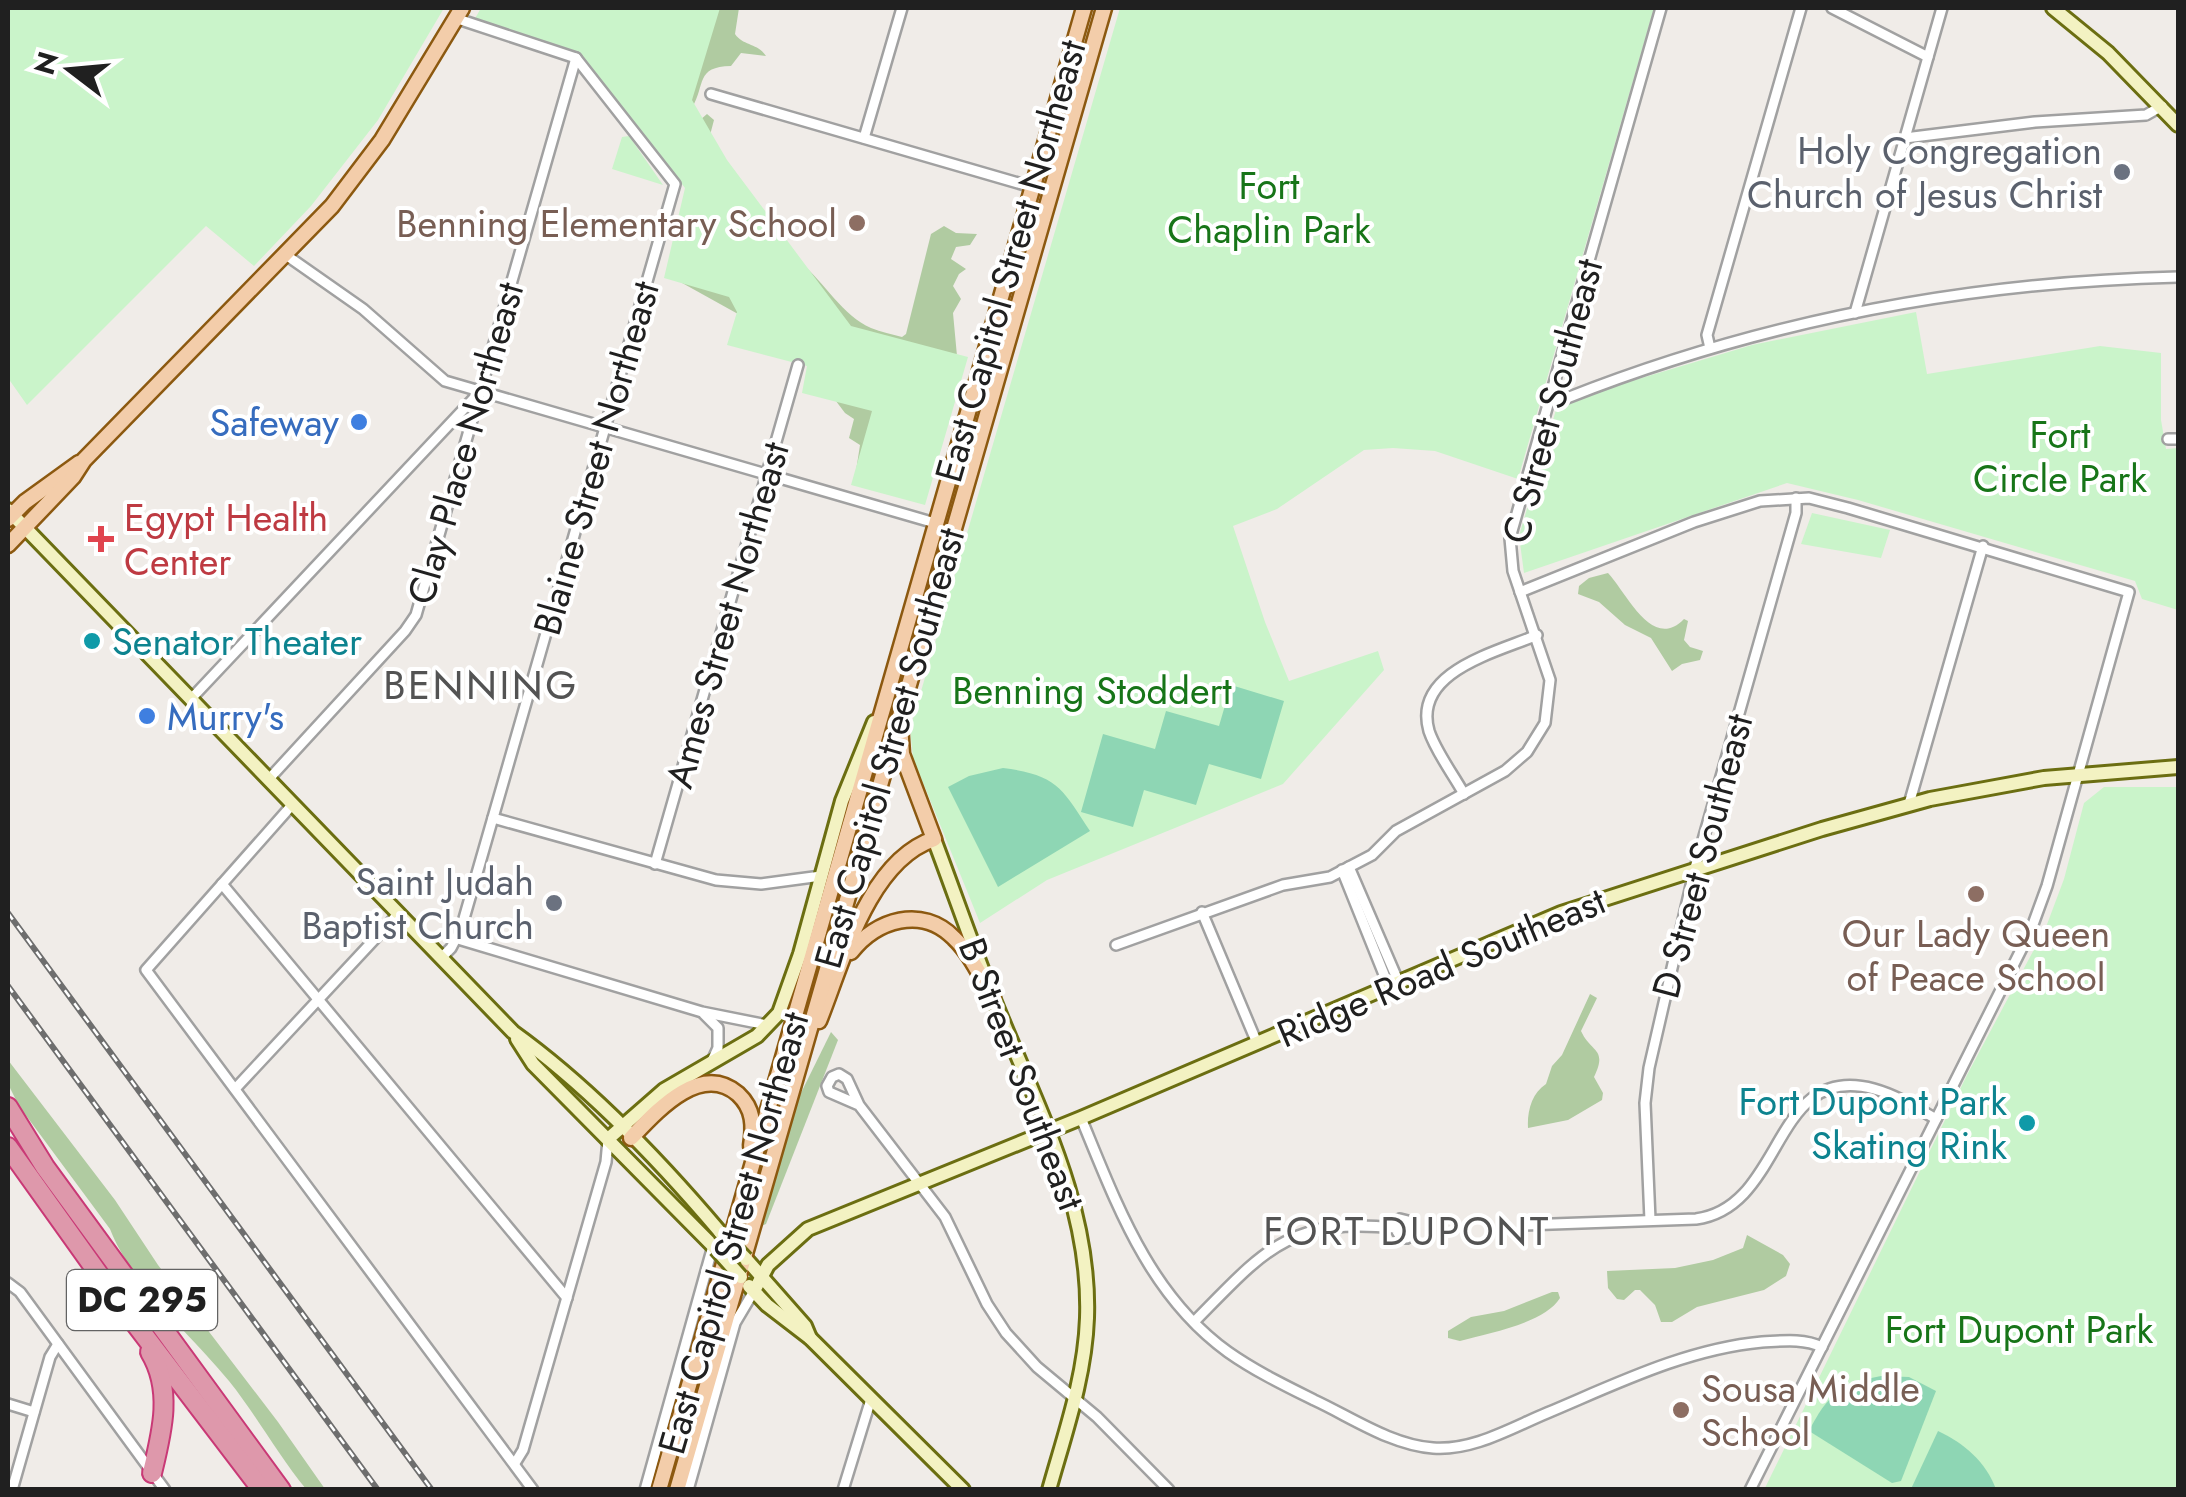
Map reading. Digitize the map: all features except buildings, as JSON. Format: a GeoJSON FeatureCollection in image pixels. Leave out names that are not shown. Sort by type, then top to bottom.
{"type":"FeatureCollection","features":[{"type":"Feature","properties":{"kind":"highway","name":"DC 295"},"geometry":{"type":"LineString","coordinates":[[8,1107],[45,1168],[282,1490]]}},
{"type":"Feature","properties":{"kind":"highway","name":"DC 295"},"geometry":{"type":"LineString","coordinates":[[8,1148],[262,1490]]}},
{"type":"Feature","properties":{"kind":"highway"},"geometry":{"type":"LineString","coordinates":[[118,1301],[156,1362],[163,1392],[162,1432],[150,1481]]}},
{"type":"Feature","properties":{"kind":"main road","name":"East Capitol Street Northeast"},"geometry":{"type":"LineString","coordinates":[[659,1490],[897,691],[935,522],[1084,8]]}},
{"type":"Feature","properties":{"kind":"main road","name":"East Capitol Street Southeast"},"geometry":{"type":"LineString","coordinates":[[677,1490],[788,1101],[897,691],[1104,8]]}},
{"type":"Feature","properties":{"kind":"main road"},"geometry":{"type":"LineString","coordinates":[[2053,8],[2108,53],[2178,124]]}},
{"type":"Feature","properties":{"kind":"main road"},"geometry":{"type":"LineString","coordinates":[[458,13],[368,160],[332,206],[84,460],[9,514],[513,1032],[551,1060],[626,1132],[761,1275],[805,1326],[810,1338]]}},
{"type":"Feature","properties":{"kind":"main road"},"geometry":{"type":"LineString","coordinates":[[8,545],[73,477],[84,460]]}},
{"type":"Feature","properties":{"kind":"main road","name":"East Capitol Street Northeast"},"geometry":{"type":"LineString","coordinates":[[626,1132],[664,1090],[758,1036],[770,1025],[786,998],[852,772],[897,691]]}},
{"type":"Feature","properties":{"kind":"main road"},"geometry":{"type":"LineString","coordinates":[[788,1101],[860,918],[880,885],[909,853],[934,840],[902,754],[897,691]]}},
{"type":"Feature","properties":{"kind":"main road","name":"Ridge Road Southeast"},"geometry":{"type":"LineString","coordinates":[[754,1291],[761,1275],[789,1243],[808,1229],[1048,1132],[1560,914],[1695,868],[1909,804],[1994,786],[2080,774],[2178,767]]}},
{"type":"Feature","properties":{"kind":"main road","name":"B Street Southeast"},"geometry":{"type":"LineString","coordinates":[[934,840],[1068,1181],[1085,1254],[1086,1336],[1075,1398],[1049,1490]]}},
{"type":"Feature","properties":{"kind":"main road"},"geometry":{"type":"LineString","coordinates":[[838,974],[853,949],[872,931],[895,920],[918,920],[956,939],[993,998]]}},
{"type":"Feature","properties":{"kind":"main road"},"geometry":{"type":"LineString","coordinates":[[513,1032],[533,1064],[754,1291],[810,1338],[959,1490]]}},
{"type":"Feature","properties":{"kind":"main road"},"geometry":{"type":"LineString","coordinates":[[608,1140],[696,1086],[716,1084],[734,1092],[746,1103],[753,1121],[736,1221]]}},
{"type":"Feature","properties":{"kind":"main road"},"geometry":{"type":"LineString","coordinates":[[618,1151],[626,1132]]}},
{"type":"Feature","properties":{"kind":"street"},"geometry":{"type":"LineString","coordinates":[[864,138],[902,8]]}},
{"type":"Feature","properties":{"kind":"street","name":"C Street Southeast"},"geometry":{"type":"LineString","coordinates":[[1346,869],[1372,854],[1391,834],[1516,762],[1540,734],[1548,711],[1550,680],[1520,592],[1510,538],[1661,8]]}},
{"type":"Feature","properties":{"kind":"street"},"geometry":{"type":"LineString","coordinates":[[1710,348],[1708,335],[1801,8]]}},
{"type":"Feature","properties":{"kind":"street"},"geometry":{"type":"LineString","coordinates":[[1832,8],[1928,57]]}},
{"type":"Feature","properties":{"kind":"street"},"geometry":{"type":"LineString","coordinates":[[1855,313],[1942,8]]}},
{"type":"Feature","properties":{"kind":"street"},"geometry":{"type":"LineString","coordinates":[[458,13],[576,58]]}},
{"type":"Feature","properties":{"kind":"street","name":"Blaine Street Northeast"},"geometry":{"type":"LineString","coordinates":[[441,958],[458,939],[675,184],[576,58]]}},
{"type":"Feature","properties":{"kind":"street","name":"Clay Place Northeast"},"geometry":{"type":"LineString","coordinates":[[268,780],[414,619],[576,58]]}},
{"type":"Feature","properties":{"kind":"street"},"geometry":{"type":"LineString","coordinates":[[712,94],[1032,187]]}},
{"type":"Feature","properties":{"kind":"street"},"geometry":{"type":"LineString","coordinates":[[1905,138],[2035,122],[2146,116],[2162,106]]}},
{"type":"Feature","properties":{"kind":"street"},"geometry":{"type":"LineString","coordinates":[[286,254],[364,309],[433,374],[480,392],[935,522]]}},
{"type":"Feature","properties":{"kind":"street"},"geometry":{"type":"LineString","coordinates":[[1548,399],[1567,398],[1710,348],[1855,313],[2005,288],[2178,276]]}},
{"type":"Feature","properties":{"kind":"street","name":"Ames Street Northeast"},"geometry":{"type":"LineString","coordinates":[[656,864],[798,365]]}},
{"type":"Feature","properties":{"kind":"street"},"geometry":{"type":"LineString","coordinates":[[190,700],[480,392]]}},
{"type":"Feature","properties":{"kind":"street"},"geometry":{"type":"LineString","coordinates":[[1520,592],[1694,522],[1760,501],[1796,498],[1828,503],[1983,546],[2130,592],[2037,916],[1750,1490]]}},
{"type":"Feature","properties":{"kind":"street","name":"D Street Southeast"},"geometry":{"type":"LineString","coordinates":[[1650,1220],[1646,1082],[1695,868],[1796,513],[1796,498]]}},
{"type":"Feature","properties":{"kind":"street"},"geometry":{"type":"LineString","coordinates":[[1909,804],[1983,546]]}},
{"type":"Feature","properties":{"kind":"street"},"geometry":{"type":"LineString","coordinates":[[1464,794],[1430,732],[1432,698],[1452,672],[1538,636]]}},
{"type":"Feature","properties":{"kind":"street"},"geometry":{"type":"LineString","coordinates":[[292,805],[146,970],[533,1490]]}},
{"type":"Feature","properties":{"kind":"street"},"geometry":{"type":"LineString","coordinates":[[494,818],[733,884],[821,876]]}},
{"type":"Feature","properties":{"kind":"street"},"geometry":{"type":"LineString","coordinates":[[1116,944],[1202,912],[1283,886],[1330,877],[1346,869],[1394,985]]}},
{"type":"Feature","properties":{"kind":"street"},"geometry":{"type":"LineString","coordinates":[[222,884],[567,1298]]}},
{"type":"Feature","properties":{"kind":"street"},"geometry":{"type":"LineString","coordinates":[[1202,912],[1257,1043]]}},
{"type":"Feature","properties":{"kind":"street"},"geometry":{"type":"LineString","coordinates":[[235,1089],[398,914]]}},
{"type":"Feature","properties":{"kind":"street"},"geometry":{"type":"LineString","coordinates":[[458,939],[702,1012],[770,1025]]}},
{"type":"Feature","properties":{"kind":"street"},"geometry":{"type":"LineString","coordinates":[[702,1012],[718,1028],[718,1048],[710,1063]]}},
{"type":"Feature","properties":{"kind":"street"},"geometry":{"type":"LineString","coordinates":[[1524,1225],[1703,1218],[1736,1204],[1755,1183],[1792,1117],[1809,1101],[1830,1090],[1872,1088],[1936,1119]]}},
{"type":"Feature","properties":{"kind":"street"},"geometry":{"type":"LineString","coordinates":[[859,1105],[922,1183],[955,1234],[998,1322],[1036,1366],[1075,1398],[1168,1490]]}},
{"type":"Feature","properties":{"kind":"street"},"geometry":{"type":"LineString","coordinates":[[1081,1118],[1137,1248],[1170,1296],[1194,1322],[1228,1352],[1266,1376],[1390,1436],[1430,1448],[1477,1442],[1650,1370],[1708,1352],[1781,1341],[1805,1341],[1822,1347]]}},
{"type":"Feature","properties":{"kind":"street"},"geometry":{"type":"LineString","coordinates":[[515,1463],[523,1450],[567,1298],[606,1162],[608,1140]]}},
{"type":"Feature","properties":{"kind":"street"},"geometry":{"type":"LineString","coordinates":[[606,1162],[618,1151]]}},
{"type":"Feature","properties":{"kind":"street"},"geometry":{"type":"LineString","coordinates":[[1194,1322],[1261,1256],[1290,1238],[1342,1225],[1395,1228]]}},
{"type":"Feature","properties":{"kind":"street","name":"East Capitol Street Northeast"},"geometry":{"type":"LineString","coordinates":[[645,1490],[714,1248]]}},
{"type":"Feature","properties":{"kind":"street"},"geometry":{"type":"LineString","coordinates":[[8,1283],[20,1292],[58,1344],[150,1481],[164,1490]]}},
{"type":"Feature","properties":{"kind":"street"},"geometry":{"type":"LineString","coordinates":[[688,1490],[735,1323],[754,1291]]}},
{"type":"Feature","properties":{"kind":"street"},"geometry":{"type":"LineString","coordinates":[[12,1490],[50,1357],[58,1344]]}},
{"type":"Feature","properties":{"kind":"street"},"geometry":{"type":"LineString","coordinates":[[843,1490],[871,1400]]}},
{"type":"Feature","properties":{"kind":"street"},"geometry":{"type":"LineString","coordinates":[[8,1404],[34,1412]]}},
{"type":"Feature","properties":{"kind":"green space"},"geometry":{"type":"Polygon","coordinates":[[[8,8],[444,8],[378,120],[311,206],[254,266],[206,226],[27,405],[8,378],[8,8]]]}},
{"type":"Feature","properties":{"kind":"green space"},"geometry":{"type":"Polygon","coordinates":[[[481,8],[720,8],[692,100],[727,160],[851,326],[968,357],[925,505],[851,485],[872,411],[802,393],[807,366],[727,345],[737,312],[729,297],[664,278],[685,188],[593,70],[573,51],[473,22],[481,8]]]}},
{"type":"Feature","properties":{"kind":"green space"},"geometry":{"type":"Polygon","coordinates":[[[657,8],[739,8],[735,34],[766,56],[741,53],[731,66],[707,73],[692,108],[657,8]]]}},
{"type":"Feature","properties":{"kind":"green space"},"geometry":{"type":"Polygon","coordinates":[[[1120,8],[1654,8],[1518,479],[1435,451],[1364,450],[1277,509],[1233,526],[1289,681],[1378,651],[1384,670],[1283,784],[1047,880],[980,923],[913,758],[910,729],[1120,8]]]}},
{"type":"Feature","properties":{"kind":"green space"},"geometry":{"type":"Polygon","coordinates":[[[707,114],[714,120],[709,139],[801,263],[851,315],[871,328],[902,337],[906,334],[931,234],[944,226],[956,233],[977,234],[970,245],[956,247],[951,259],[966,269],[953,286],[961,299],[953,313],[957,356],[856,471],[860,445],[849,438],[854,419],[845,413],[808,364],[738,314],[675,279],[700,120],[707,114]]]}},
{"type":"Feature","properties":{"kind":"green space"},"geometry":{"type":"Polygon","coordinates":[[[629,136],[663,185],[612,169],[622,137],[629,136]]]}},
{"type":"Feature","properties":{"kind":"green space","name":"Fort Circle Park"},"geometry":{"type":"Polygon","coordinates":[[[1916,312],[1927,374],[2100,346],[2161,353],[2161,420],[2166,449],[2178,448],[2178,610],[2142,599],[2135,581],[1787,483],[1524,573],[1519,536],[1558,403],[1752,345],[1916,312]]]}},
{"type":"Feature","properties":{"kind":"green space","name":"Fort Circle Park"},"geometry":{"type":"Polygon","coordinates":[[[1812,513],[1890,530],[1881,558],[1801,544],[1812,513]]]}},
{"type":"Feature","properties":{"kind":"green space"},"geometry":{"type":"Polygon","coordinates":[[[1608,573],[1651,624],[1661,629],[1684,619],[1688,621],[1684,640],[1690,647],[1703,651],[1700,660],[1672,671],[1651,638],[1625,625],[1599,602],[1578,594],[1579,586],[1589,578],[1608,573]]]}},
{"type":"Feature","properties":{"kind":"green space"},"geometry":{"type":"Polygon","coordinates":[[[1231,685],[1284,701],[1261,779],[1209,764],[1196,805],[1144,790],[1133,827],[1081,812],[1103,734],[1155,749],[1166,711],[1219,726],[1231,685]]]}},
{"type":"Feature","properties":{"kind":"green space"},"geometry":{"type":"Polygon","coordinates":[[[1003,768],[1035,775],[1056,786],[1090,831],[998,887],[948,787],[969,776],[1003,768]]]}},
{"type":"Feature","properties":{"kind":"green space","name":"Fort Dupont Park"},"geometry":{"type":"Polygon","coordinates":[[[2104,787],[2178,787],[2178,1489],[1764,1490],[1967,1075],[2046,927],[2064,879],[2084,803],[2104,787]]]}},
{"type":"Feature","properties":{"kind":"green space"},"geometry":{"type":"Polygon","coordinates":[[[1590,994],[1597,998],[1581,1031],[1599,1056],[1594,1077],[1603,1093],[1602,1100],[1568,1120],[1528,1128],[1534,1097],[1562,1055],[1590,994]]]}},
{"type":"Feature","properties":{"kind":"green space"},"geometry":{"type":"Polygon","coordinates":[[[831,1032],[838,1040],[766,1224],[759,1227],[798,1099],[831,1032]]]}},
{"type":"Feature","properties":{"kind":"green space"},"geometry":{"type":"Polygon","coordinates":[[[8,1060],[325,1489],[306,1489],[229,1381],[132,1269],[110,1229],[19,1106],[9,1086],[8,1060]]]}},
{"type":"Feature","properties":{"kind":"green space"},"geometry":{"type":"Polygon","coordinates":[[[1747,1235],[1783,1255],[1790,1264],[1786,1276],[1764,1290],[1697,1307],[1672,1322],[1661,1322],[1655,1305],[1640,1290],[1624,1300],[1617,1299],[1608,1288],[1607,1271],[1675,1268],[1713,1260],[1743,1248],[1747,1235]]]}},
{"type":"Feature","properties":{"kind":"green space"},"geometry":{"type":"Polygon","coordinates":[[[1558,1292],[1560,1298],[1553,1307],[1529,1320],[1460,1341],[1448,1338],[1448,1331],[1471,1317],[1504,1311],[1558,1292]]]}},
{"type":"Feature","properties":{"kind":"green space"},"geometry":{"type":"Polygon","coordinates":[[[1881,1376],[1909,1377],[1936,1391],[1901,1481],[1892,1483],[1809,1431],[1822,1408],[1837,1393],[1881,1376]]]}},
{"type":"Feature","properties":{"kind":"green space"},"geometry":{"type":"Polygon","coordinates":[[[1938,1431],[1973,1454],[1996,1489],[1911,1489],[1938,1431]]]}},
{"type":"Feature","properties":{"kind":"railway"},"geometry":{"type":"LineString","coordinates":[[8,913],[432,1490]]}},
{"type":"Feature","properties":{"kind":"railway"},"geometry":{"type":"LineString","coordinates":[[8,986],[378,1490]]}},
{"type":"Feature","properties":{"kind":"place","name":"Holy Congregation Church of Jesus Christ"},"geometry":{"type":"Point","coordinates":[2122,172]}},
{"type":"Feature","properties":{"kind":"place","name":"Benning Elementary School"},"geometry":{"type":"Point","coordinates":[857,223]}},
{"type":"Feature","properties":{"kind":"place","name":"Safeway"},"geometry":{"type":"Point","coordinates":[359,422]}},
{"type":"Feature","properties":{"kind":"place","name":"Egypt Health Center"},"geometry":{"type":"Point","coordinates":[101,539]}},
{"type":"Feature","properties":{"kind":"place","name":"Senator Theater"},"geometry":{"type":"Point","coordinates":[92,641]}},
{"type":"Feature","properties":{"kind":"place","name":"Murry's"},"geometry":{"type":"Point","coordinates":[147,716]}},
{"type":"Feature","properties":{"kind":"place","name":"Our Lady Queen of Peace School"},"geometry":{"type":"Point","coordinates":[1976,894]}},
{"type":"Feature","properties":{"kind":"place","name":"Saint Judah Baptist Church"},"geometry":{"type":"Point","coordinates":[554,903]}},
{"type":"Feature","properties":{"kind":"place","name":"Fort Dupont Park Skating Rink"},"geometry":{"type":"Point","coordinates":[2027,1123]}},
{"type":"Feature","properties":{"kind":"place","name":"Sousa Middle School"},"geometry":{"type":"Point","coordinates":[1681,1410]}},
{"type":"Feature","properties":{"kind":"district","name":"BENNING"},"geometry":{"type":"Point","coordinates":[481,685]}},
{"type":"Feature","properties":{"kind":"district","name":"FORT DUPONT"},"geometry":{"type":"Point","coordinates":[1407,1231]}},
{"type":"Feature","properties":{"kind":"park label","name":"Fort Chaplin Park"},"geometry":{"type":"Point","coordinates":[1269,207]}},
{"type":"Feature","properties":{"kind":"park label","name":"Benning Stoddert"},"geometry":{"type":"Point","coordinates":[1092,690]}}]}
